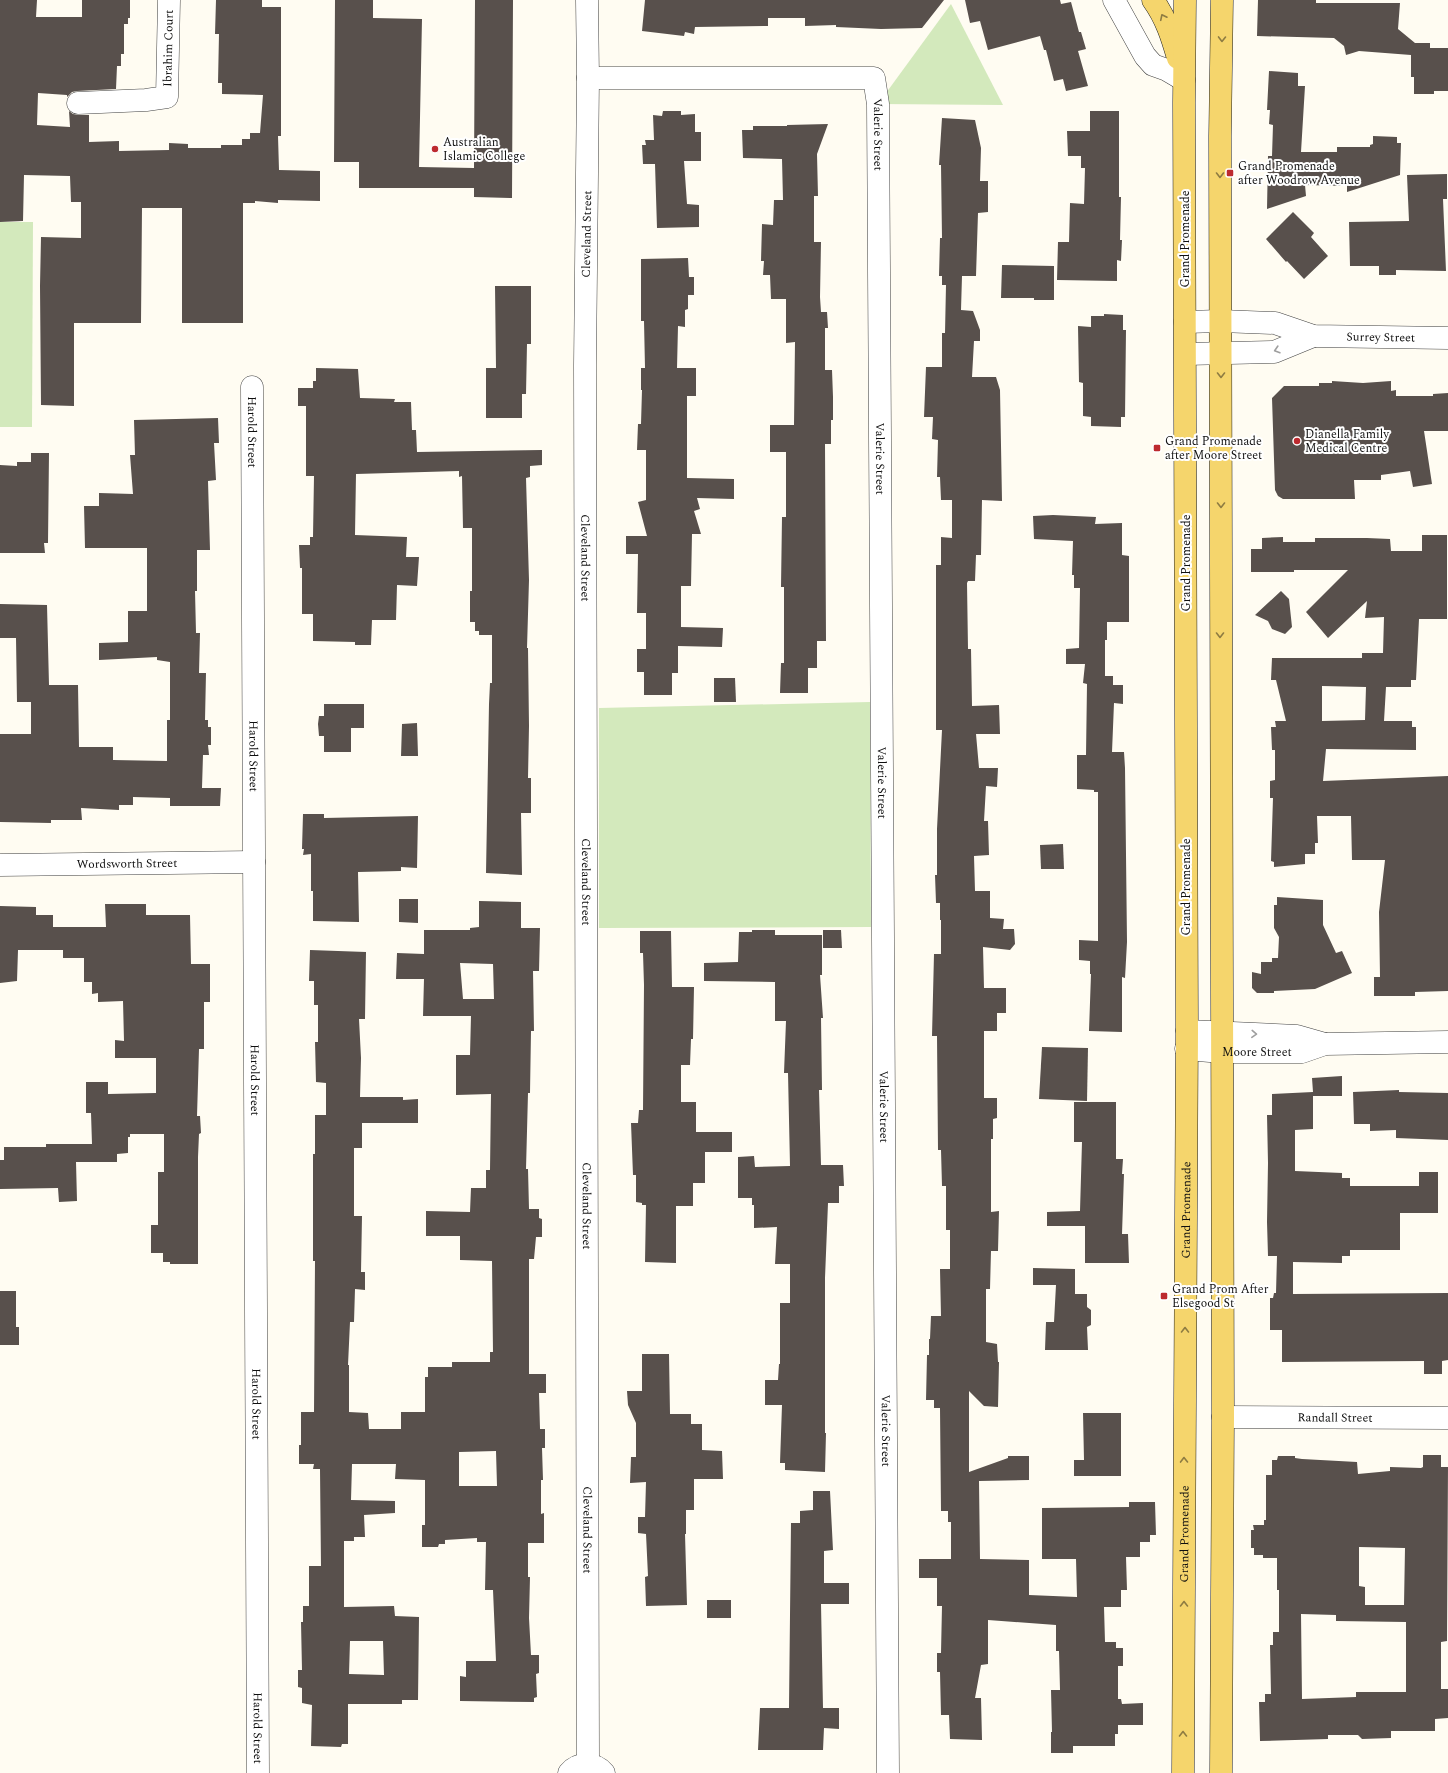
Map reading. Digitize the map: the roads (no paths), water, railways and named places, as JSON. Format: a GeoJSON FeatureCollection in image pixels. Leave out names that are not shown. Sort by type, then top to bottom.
{"type":"FeatureCollection","features":[{"type":"Feature","properties":{"kind":"main road"},"geometry":{"type":"LineString","coordinates":[[1153,0],[1159,8],[1171,33],[1184,80]]}},
{"type":"Feature","properties":{"kind":"main road","name":"Grand Promenade"},"geometry":{"type":"LineString","coordinates":[[1183,1773],[1187,1040],[1185,0]]}},
{"type":"Feature","properties":{"kind":"main road"},"geometry":{"type":"LineString","coordinates":[[1221,1773],[1223,1417],[1220,661],[1220,136],[1222,0]]}},
{"type":"Feature","properties":{"kind":"street","name":"Ibrahim Court"},"geometry":{"type":"LineString","coordinates":[[78,103],[146,100],[167,97],[169,0]]}},
{"type":"Feature","properties":{"kind":"street","name":"Cleveland Street"},"geometry":{"type":"LineString","coordinates":[[587,0],[588,78],[585,365],[587,1770]]}},
{"type":"Feature","properties":{"kind":"street"},"geometry":{"type":"LineString","coordinates":[[1114,0],[1145,56],[1152,65],[1168,70],[1184,80]]}},
{"type":"Feature","properties":{"kind":"street","name":"Valerie Street"},"geometry":{"type":"LineString","coordinates":[[588,78],[874,78],[878,112],[888,1773]]}},
{"type":"Feature","properties":{"kind":"street","name":"Surrey Street"},"geometry":{"type":"LineString","coordinates":[[1185,322],[1221,321],[1275,323],[1313,336],[1448,338]]}},
{"type":"Feature","properties":{"kind":"street","name":"Surrey Street"},"geometry":{"type":"LineString","coordinates":[[1186,354],[1274,352],[1313,336]]}},
{"type":"Feature","properties":{"kind":"street","name":"Harold Street"},"geometry":{"type":"LineString","coordinates":[[252,387],[258,1773]]}},
{"type":"Feature","properties":{"kind":"street","name":"Wordsworth Street"},"geometry":{"type":"LineString","coordinates":[[0,865],[254,862]]}},
{"type":"Feature","properties":{"kind":"street","name":"Moore Street"},"geometry":{"type":"LineString","coordinates":[[1187,1040],[1222,1042],[1297,1036],[1325,1044],[1448,1042]]}},
{"type":"Feature","properties":{"kind":"street","name":"Randall Street"},"geometry":{"type":"LineString","coordinates":[[1223,1417],[1448,1418]]}},
{"type":"Feature","properties":{"kind":"place","name":"Australian Islamic College"},"geometry":{"type":"Point","coordinates":[435,149]}},
{"type":"Feature","properties":{"kind":"place","name":"Grand Promenade after Woodrow Avenue"},"geometry":{"type":"Point","coordinates":[1230,173]}},
{"type":"Feature","properties":{"kind":"place","name":"Dianella Family Medical Centre"},"geometry":{"type":"Point","coordinates":[1297,441]}},
{"type":"Feature","properties":{"kind":"place","name":"Grand Promenade after Moore Street"},"geometry":{"type":"Point","coordinates":[1157,448]}},
{"type":"Feature","properties":{"kind":"place","name":"Grand Prom After Elsegood St"},"geometry":{"type":"Point","coordinates":[1164,1296]}}]}
